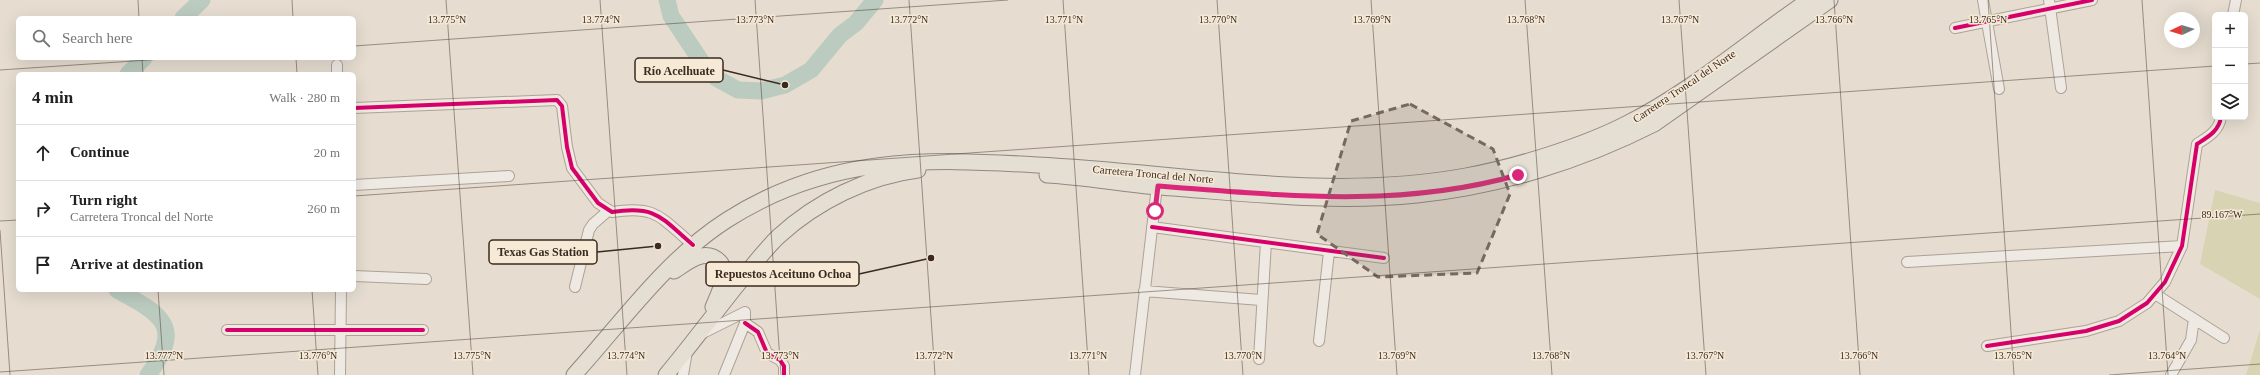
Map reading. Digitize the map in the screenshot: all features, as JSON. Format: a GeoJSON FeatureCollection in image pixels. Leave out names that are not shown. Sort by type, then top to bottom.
{"type":"FeatureCollection","features":[{"type":"Feature","properties":{"kind":"main road","name":"Carretera Troncal del Norte"},"geometry":{"type":"LineString","coordinates":[[574,375],[656,282],[693,245],[726,221],[748,208],[812,180],[856,168],[903,162],[957,160],[1028,164],[1238,182],[1356,188],[1410,184],[1469,176],[1568,148],[1628,124],[1682,91],[1809,0]]}},
{"type":"Feature","properties":{"kind":"main road","name":"Carretera Troncal del Norte"},"geometry":{"type":"LineString","coordinates":[[666,375],[763,252],[788,228],[834,198],[894,175],[910,171],[945,168],[1052,175],[1158,186],[1358,198],[1443,192],[1507,178],[1577,157],[1654,124],[1830,0]]}},
{"type":"Feature","properties":{"kind":"main road"},"geometry":{"type":"LineString","coordinates":[[656,282],[697,257],[708,256],[717,259],[724,271],[724,280],[702,329]]}},
{"type":"Feature","properties":{"kind":"street"},"geometry":{"type":"LineString","coordinates":[[1983,0],[1999,89]]}},
{"type":"Feature","properties":{"kind":"street"},"geometry":{"type":"LineString","coordinates":[[1955,28],[1987,22],[2050,4],[2092,0]]}},
{"type":"Feature","properties":{"kind":"street"},"geometry":{"type":"LineString","coordinates":[[2234,12],[2236,0]]}},
{"type":"Feature","properties":{"kind":"street"},"geometry":{"type":"LineString","coordinates":[[2050,4],[2061,88]]}},
{"type":"Feature","properties":{"kind":"street"},"geometry":{"type":"LineString","coordinates":[[356,108],[557,100],[562,106],[567,147],[572,168],[577,178],[598,203],[608,211]]}},
{"type":"Feature","properties":{"kind":"street"},"geometry":{"type":"LineString","coordinates":[[1987,346],[2086,331],[2119,321],[2147,303],[2164,282],[2182,246],[2197,144],[2214,133],[2220,123],[2220,120]]}},
{"type":"Feature","properties":{"kind":"street"},"geometry":{"type":"LineString","coordinates":[[356,185],[509,176]]}},
{"type":"Feature","properties":{"kind":"street"},"geometry":{"type":"LineString","coordinates":[[1134,374],[1158,186]]}},
{"type":"Feature","properties":{"kind":"street"},"geometry":{"type":"LineString","coordinates":[[575,286],[589,230],[593,224],[608,211],[644,209],[658,215],[693,245]]}},
{"type":"Feature","properties":{"kind":"street"},"geometry":{"type":"LineString","coordinates":[[1152,227],[1329,252],[1384,258]]}},
{"type":"Feature","properties":{"kind":"street"},"geometry":{"type":"LineString","coordinates":[[1259,358],[1266,242]]}},
{"type":"Feature","properties":{"kind":"street"},"geometry":{"type":"LineString","coordinates":[[1907,262],[2182,246]]}},
{"type":"Feature","properties":{"kind":"street"},"geometry":{"type":"LineString","coordinates":[[1319,341],[1329,252]]}},
{"type":"Feature","properties":{"kind":"street"},"geometry":{"type":"LineString","coordinates":[[356,276],[426,279]]}},
{"type":"Feature","properties":{"kind":"street"},"geometry":{"type":"LineString","coordinates":[[340,375],[341,292]]}},
{"type":"Feature","properties":{"kind":"street"},"geometry":{"type":"LineString","coordinates":[[1144,292],[1262,300]]}},
{"type":"Feature","properties":{"kind":"street"},"geometry":{"type":"LineString","coordinates":[[2155,294],[2224,338]]}},
{"type":"Feature","properties":{"kind":"street"},"geometry":{"type":"LineString","coordinates":[[702,329],[744,312],[745,323],[724,375]]}},
{"type":"Feature","properties":{"kind":"street"},"geometry":{"type":"LineString","coordinates":[[2171,375],[2191,340],[2194,319]]}},
{"type":"Feature","properties":{"kind":"street"},"geometry":{"type":"LineString","coordinates":[[745,323],[758,332],[767,353],[780,360],[784,366],[784,375]]}},
{"type":"Feature","properties":{"kind":"street"},"geometry":{"type":"LineString","coordinates":[[227,330],[423,330]]}},
{"type":"Feature","properties":{"kind":"street"},"geometry":{"type":"LineString","coordinates":[[683,375],[687,350]]}},
{"type":"Feature","properties":{"kind":"highlighted area"},"geometry":{"type":"Polygon","coordinates":[[[1410,104],[1493,149],[1510,194],[1477,273],[1378,277],[1317,234],[1351,121],[1410,104]]]}},
{"type":"Feature","properties":{"kind":"shaded area"},"geometry":{"type":"Polygon","coordinates":[[[2215,190],[2260,203],[2260,299],[2200,264],[2215,190]]]}},
{"type":"Feature","properties":{"kind":"shaded area"},"geometry":{"type":"Polygon","coordinates":[[[2260,330],[2260,375],[2246,375],[2260,330]]]}},
{"type":"Feature","properties":{"kind":"waterway"},"geometry":{"type":"LineString","coordinates":[[185,16],[202,0]]}},
{"type":"Feature","properties":{"kind":"waterway"},"geometry":{"type":"LineString","coordinates":[[667,0],[671,16],[701,61],[716,78],[738,90],[761,91],[785,85],[811,70],[840,35],[856,23],[875,0]]}},
{"type":"Feature","properties":{"kind":"waterway"},"geometry":{"type":"LineString","coordinates":[[130,72],[142,60]]}},
{"type":"Feature","properties":{"kind":"waterway"},"geometry":{"type":"LineString","coordinates":[[120,292],[146,307],[163,323],[166,333],[165,344],[159,358],[148,375]]}},
{"type":"Feature","properties":{"kind":"cycle path"},"geometry":{"type":"LineString","coordinates":[[1955,28],[2092,0]]}},
{"type":"Feature","properties":{"kind":"cycle path"},"geometry":{"type":"LineString","coordinates":[[356,108],[557,100],[562,106],[567,147],[572,168],[598,203],[612,212],[627,210],[649,212],[665,221],[693,245]]}},
{"type":"Feature","properties":{"kind":"cycle path"},"geometry":{"type":"LineString","coordinates":[[1987,346],[2086,331],[2119,321],[2147,303],[2165,282],[2182,246],[2197,144],[2215,130],[2220,120]]}},
{"type":"Feature","properties":{"kind":"cycle path"},"geometry":{"type":"LineString","coordinates":[[1152,227],[1384,258]]}},
{"type":"Feature","properties":{"kind":"cycle path"},"geometry":{"type":"LineString","coordinates":[[745,323],[758,332],[767,353],[780,360],[784,366],[784,375]]}},
{"type":"Feature","properties":{"kind":"cycle path"},"geometry":{"type":"LineString","coordinates":[[227,330],[423,330]]}},
{"type":"Feature","properties":{"kind":"place","name":"Río Acelhuate"},"geometry":{"type":"Point","coordinates":[785,85]}},
{"type":"Feature","properties":{"kind":"place","name":"Texas Gas Station"},"geometry":{"type":"Point","coordinates":[658,246]}},
{"type":"Feature","properties":{"kind":"place","name":"Repuestos Aceituno Ochoa"},"geometry":{"type":"Point","coordinates":[931,258]}},
{"type":"Feature","properties":{"kind":"route"},"geometry":{"type":"LineString","coordinates":[[1155,211],[1158,186],[1288,196],[1358,198],[1416,195],[1472,187],[1518,175]]}}]}
